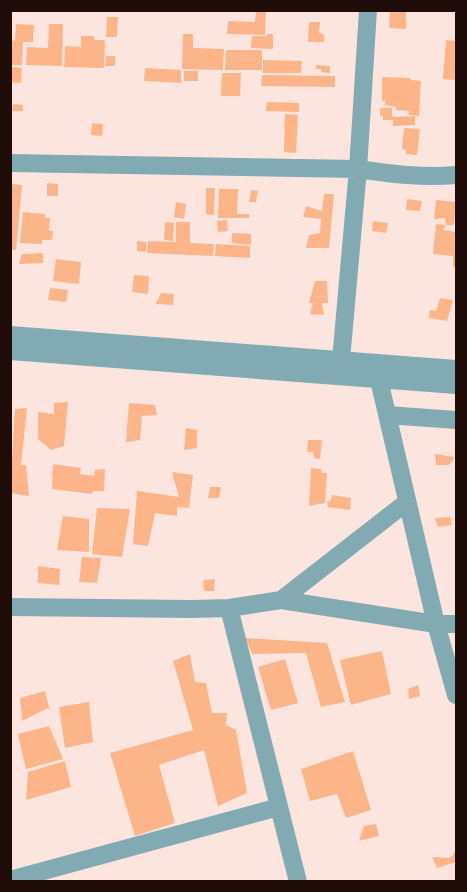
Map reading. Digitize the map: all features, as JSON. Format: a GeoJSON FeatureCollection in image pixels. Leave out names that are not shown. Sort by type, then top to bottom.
{"type":"FeatureCollection","features":[{"type":"Feature","properties":{"kind":"street"},"geometry":{"type":"LineString","coordinates":[[341,360],[358,169],[368,10]]}},
{"type":"Feature","properties":{"kind":"street"},"geometry":{"type":"LineString","coordinates":[[10,163],[358,169],[408,176],[456,175]]}},
{"type":"Feature","properties":{"kind":"street"},"geometry":{"type":"LineString","coordinates":[[10,335],[456,369]]}},
{"type":"Feature","properties":{"kind":"street"},"geometry":{"type":"LineString","coordinates":[[10,351],[456,385]]}},
{"type":"Feature","properties":{"kind":"street"},"geometry":{"type":"LineString","coordinates":[[379,380],[436,624],[456,696]]}},
{"type":"Feature","properties":{"kind":"street"},"geometry":{"type":"LineString","coordinates":[[387,415],[456,420]]}},
{"type":"Feature","properties":{"kind":"street"},"geometry":{"type":"LineString","coordinates":[[281,600],[408,502]]}},
{"type":"Feature","properties":{"kind":"street"},"geometry":{"type":"LineString","coordinates":[[10,607],[229,608],[281,600],[436,624],[456,624]]}},
{"type":"Feature","properties":{"kind":"street"},"geometry":{"type":"LineString","coordinates":[[229,608],[298,882]]}},
{"type":"Feature","properties":{"kind":"street"},"geometry":{"type":"LineString","coordinates":[[10,880],[279,807]]}},
{"type":"Feature","properties":{"kind":"building"},"geometry":{"type":"Polygon","coordinates":[[[256,10],[266,10],[265,35],[227,34],[228,21],[255,22],[256,10]]]}},
{"type":"Feature","properties":{"kind":"building"},"geometry":{"type":"Polygon","coordinates":[[[390,10],[406,10],[406,29],[389,28],[390,10]]]}},
{"type":"Feature","properties":{"kind":"building"},"geometry":{"type":"Polygon","coordinates":[[[107,17],[118,17],[117,37],[106,37],[107,17]]]}},
{"type":"Feature","properties":{"kind":"building"},"geometry":{"type":"Polygon","coordinates":[[[309,22],[320,22],[319,33],[324,34],[324,42],[308,42],[309,22]]]}},
{"type":"Feature","properties":{"kind":"building"},"geometry":{"type":"Polygon","coordinates":[[[16,24],[34,25],[33,42],[23,42],[22,65],[10,65],[10,40],[15,41],[16,24]]]}},
{"type":"Feature","properties":{"kind":"building"},"geometry":{"type":"Polygon","coordinates":[[[49,24],[63,24],[62,66],[26,65],[27,47],[48,48],[49,24]]]}},
{"type":"Feature","properties":{"kind":"building"},"geometry":{"type":"Polygon","coordinates":[[[183,34],[193,34],[193,48],[224,49],[223,70],[182,69],[183,34]]]}},
{"type":"Feature","properties":{"kind":"building"},"geometry":{"type":"Polygon","coordinates":[[[273,34],[273,49],[251,48],[252,36],[266,36],[273,34]]]}},
{"type":"Feature","properties":{"kind":"building"},"geometry":{"type":"Polygon","coordinates":[[[81,36],[94,36],[94,40],[105,40],[104,68],[64,67],[65,46],[81,47],[81,36]]]}},
{"type":"Feature","properties":{"kind":"building"},"geometry":{"type":"Polygon","coordinates":[[[446,40],[456,41],[456,80],[443,79],[446,40]]]}},
{"type":"Feature","properties":{"kind":"building"},"geometry":{"type":"Polygon","coordinates":[[[226,50],[262,50],[262,70],[225,70],[226,50]]]}},
{"type":"Feature","properties":{"kind":"building"},"geometry":{"type":"Polygon","coordinates":[[[106,56],[115,56],[115,66],[105,66],[106,56]]]}},
{"type":"Feature","properties":{"kind":"building"},"geometry":{"type":"Polygon","coordinates":[[[263,60],[302,61],[301,73],[263,73],[263,60]]]}},
{"type":"Feature","properties":{"kind":"building"},"geometry":{"type":"Polygon","coordinates":[[[316,65],[330,66],[330,73],[321,72],[321,69],[316,69],[316,65]]]}},
{"type":"Feature","properties":{"kind":"building"},"geometry":{"type":"Polygon","coordinates":[[[10,67],[22,68],[21,83],[10,82],[10,67]]]}},
{"type":"Feature","properties":{"kind":"building"},"geometry":{"type":"Polygon","coordinates":[[[145,68],[181,70],[181,83],[144,81],[145,68]]]}},
{"type":"Feature","properties":{"kind":"building"},"geometry":{"type":"Polygon","coordinates":[[[184,71],[198,71],[198,81],[184,81],[184,71]]]}},
{"type":"Feature","properties":{"kind":"building"},"geometry":{"type":"Polygon","coordinates":[[[222,73],[241,73],[240,96],[221,96],[222,73]]]}},
{"type":"Feature","properties":{"kind":"building"},"geometry":{"type":"Polygon","coordinates":[[[262,75],[335,76],[335,87],[261,86],[262,75]]]}},
{"type":"Feature","properties":{"kind":"building"},"geometry":{"type":"Polygon","coordinates":[[[382,77],[410,78],[421,81],[419,116],[408,115],[409,111],[396,110],[396,107],[385,105],[385,101],[382,101],[382,77]]]}},
{"type":"Feature","properties":{"kind":"building"},"geometry":{"type":"Polygon","coordinates":[[[267,102],[299,103],[299,112],[266,111],[267,102]]]}},
{"type":"Feature","properties":{"kind":"building"},"geometry":{"type":"Polygon","coordinates":[[[13,104],[23,105],[23,111],[12,111],[13,104]]]}},
{"type":"Feature","properties":{"kind":"building"},"geometry":{"type":"Polygon","coordinates":[[[380,108],[392,108],[392,117],[415,116],[415,125],[393,126],[393,120],[383,120],[383,116],[380,116],[380,108]]]}},
{"type":"Feature","properties":{"kind":"building"},"geometry":{"type":"Polygon","coordinates":[[[285,114],[298,115],[296,153],[284,152],[285,114]]]}},
{"type":"Feature","properties":{"kind":"building"},"geometry":{"type":"Polygon","coordinates":[[[92,123],[103,124],[102,136],[91,135],[92,123]]]}},
{"type":"Feature","properties":{"kind":"building"},"geometry":{"type":"Polygon","coordinates":[[[404,128],[420,129],[417,155],[406,154],[406,150],[402,149],[404,128]]]}},
{"type":"Feature","properties":{"kind":"building"},"geometry":{"type":"Polygon","coordinates":[[[47,183],[58,184],[58,196],[47,196],[47,183]]]}},
{"type":"Feature","properties":{"kind":"building"},"geometry":{"type":"Polygon","coordinates":[[[10,184],[22,185],[16,250],[10,250],[10,184]]]}},
{"type":"Feature","properties":{"kind":"building"},"geometry":{"type":"Polygon","coordinates":[[[206,188],[215,188],[214,215],[206,214],[206,188]]]}},
{"type":"Feature","properties":{"kind":"building"},"geometry":{"type":"Polygon","coordinates":[[[219,189],[238,189],[237,214],[249,214],[249,218],[218,218],[219,189]]]}},
{"type":"Feature","properties":{"kind":"building"},"geometry":{"type":"Polygon","coordinates":[[[251,190],[258,191],[256,202],[249,202],[251,190]]]}},
{"type":"Feature","properties":{"kind":"building"},"geometry":{"type":"Polygon","coordinates":[[[324,194],[334,194],[329,248],[306,248],[309,235],[320,233],[321,219],[303,217],[306,206],[322,211],[324,194]]]}},
{"type":"Feature","properties":{"kind":"building"},"geometry":{"type":"Polygon","coordinates":[[[407,199],[422,201],[420,211],[406,210],[407,199]]]}},
{"type":"Feature","properties":{"kind":"building"},"geometry":{"type":"Polygon","coordinates":[[[436,200],[456,202],[454,225],[446,225],[445,218],[434,219],[436,200]]]}},
{"type":"Feature","properties":{"kind":"building"},"geometry":{"type":"Polygon","coordinates":[[[176,202],[186,204],[184,219],[174,217],[176,202]]]}},
{"type":"Feature","properties":{"kind":"building"},"geometry":{"type":"Polygon","coordinates":[[[23,212],[45,214],[45,218],[50,218],[49,231],[53,231],[52,240],[42,240],[42,244],[20,243],[23,212]]]}},
{"type":"Feature","properties":{"kind":"building"},"geometry":{"type":"Polygon","coordinates":[[[227,220],[228,231],[218,232],[217,221],[227,220]]]}},
{"type":"Feature","properties":{"kind":"building"},"geometry":{"type":"Polygon","coordinates":[[[373,221],[388,223],[386,233],[372,231],[373,221]]]}},
{"type":"Feature","properties":{"kind":"building"},"geometry":{"type":"Polygon","coordinates":[[[165,222],[174,223],[173,241],[164,240],[165,222]]]}},
{"type":"Feature","properties":{"kind":"building"},"geometry":{"type":"Polygon","coordinates":[[[176,222],[190,222],[190,243],[214,244],[213,256],[147,253],[148,241],[176,242],[176,222]]]}},
{"type":"Feature","properties":{"kind":"building"},"geometry":{"type":"Polygon","coordinates":[[[436,224],[446,225],[443,230],[456,232],[456,266],[453,267],[453,256],[433,254],[436,224]]]}},
{"type":"Feature","properties":{"kind":"building"},"geometry":{"type":"Polygon","coordinates":[[[232,233],[251,234],[251,245],[232,243],[232,233]]]}},
{"type":"Feature","properties":{"kind":"building"},"geometry":{"type":"Polygon","coordinates":[[[137,241],[146,242],[146,252],[137,251],[137,241]]]}},
{"type":"Feature","properties":{"kind":"building"},"geometry":{"type":"Polygon","coordinates":[[[216,244],[250,246],[250,258],[215,256],[216,244]]]}},
{"type":"Feature","properties":{"kind":"building"},"geometry":{"type":"Polygon","coordinates":[[[43,253],[43,263],[19,264],[22,254],[43,253]]]}},
{"type":"Feature","properties":{"kind":"building"},"geometry":{"type":"Polygon","coordinates":[[[56,259],[81,262],[79,284],[53,281],[56,259]]]}},
{"type":"Feature","properties":{"kind":"building"},"geometry":{"type":"Polygon","coordinates":[[[134,275],[149,276],[148,294],[132,292],[134,275]]]}},
{"type":"Feature","properties":{"kind":"building"},"geometry":{"type":"Polygon","coordinates":[[[315,281],[327,281],[328,303],[322,303],[324,315],[310,314],[313,303],[309,303],[315,281]]]}},
{"type":"Feature","properties":{"kind":"building"},"geometry":{"type":"Polygon","coordinates":[[[50,288],[68,290],[66,302],[48,300],[50,288]]]}},
{"type":"Feature","properties":{"kind":"building"},"geometry":{"type":"Polygon","coordinates":[[[161,293],[174,294],[173,305],[156,304],[161,293]]]}},
{"type":"Feature","properties":{"kind":"building"},"geometry":{"type":"Polygon","coordinates":[[[440,298],[453,300],[447,321],[429,318],[430,310],[436,311],[440,298]]]}},
{"type":"Feature","properties":{"kind":"building"},"geometry":{"type":"Polygon","coordinates":[[[68,402],[64,446],[51,450],[38,439],[38,412],[54,414],[54,403],[68,402]]]}},
{"type":"Feature","properties":{"kind":"building"},"geometry":{"type":"Polygon","coordinates":[[[129,403],[155,405],[157,415],[142,416],[140,440],[126,442],[129,403]]]}},
{"type":"Feature","properties":{"kind":"building"},"geometry":{"type":"Polygon","coordinates":[[[27,408],[21,465],[26,465],[29,496],[10,493],[15,409],[27,408]]]}},
{"type":"Feature","properties":{"kind":"building"},"geometry":{"type":"Polygon","coordinates":[[[186,428],[197,430],[197,448],[184,450],[186,428]]]}},
{"type":"Feature","properties":{"kind":"building"},"geometry":{"type":"Polygon","coordinates":[[[308,440],[322,440],[320,459],[314,458],[313,452],[307,452],[308,440]]]}},
{"type":"Feature","properties":{"kind":"building"},"geometry":{"type":"Polygon","coordinates":[[[435,454],[455,457],[449,465],[436,465],[435,454]]]}},
{"type":"Feature","properties":{"kind":"building"},"geometry":{"type":"Polygon","coordinates":[[[53,464],[81,468],[80,474],[94,476],[95,470],[105,469],[104,491],[93,491],[92,494],[52,489],[53,464]]]}},
{"type":"Feature","properties":{"kind":"building"},"geometry":{"type":"Polygon","coordinates":[[[311,468],[321,469],[322,473],[327,473],[325,503],[309,506],[311,468]]]}},
{"type":"Feature","properties":{"kind":"building"},"geometry":{"type":"Polygon","coordinates":[[[172,472],[193,475],[189,508],[177,507],[177,516],[155,513],[148,546],[133,544],[137,491],[179,497],[172,472]]]}},
{"type":"Feature","properties":{"kind":"building"},"geometry":{"type":"Polygon","coordinates":[[[210,487],[221,487],[219,498],[208,498],[210,487]]]}},
{"type":"Feature","properties":{"kind":"building"},"geometry":{"type":"Polygon","coordinates":[[[332,495],[351,498],[350,510],[328,507],[327,502],[331,500],[332,495]]]}},
{"type":"Feature","properties":{"kind":"building"},"geometry":{"type":"Polygon","coordinates":[[[97,508],[130,509],[122,557],[92,554],[97,508]]]}},
{"type":"Feature","properties":{"kind":"building"},"geometry":{"type":"Polygon","coordinates":[[[63,516],[89,519],[89,552],[57,550],[63,516]]]}},
{"type":"Feature","properties":{"kind":"building"},"geometry":{"type":"Polygon","coordinates":[[[450,517],[452,525],[438,527],[435,518],[450,517]]]}},
{"type":"Feature","properties":{"kind":"building"},"geometry":{"type":"Polygon","coordinates":[[[82,557],[101,558],[97,583],[79,582],[82,557]]]}},
{"type":"Feature","properties":{"kind":"building"},"geometry":{"type":"Polygon","coordinates":[[[38,566],[60,569],[59,585],[38,583],[38,566]]]}},
{"type":"Feature","properties":{"kind":"building"},"geometry":{"type":"Polygon","coordinates":[[[215,579],[214,591],[204,591],[203,580],[215,579]]]}},
{"type":"Feature","properties":{"kind":"building"},"geometry":{"type":"Polygon","coordinates":[[[245,638],[327,643],[345,702],[321,707],[306,653],[252,654],[245,638]]]}},
{"type":"Feature","properties":{"kind":"building"},"geometry":{"type":"Polygon","coordinates":[[[382,651],[391,694],[351,705],[340,660],[382,651]]]}},
{"type":"Feature","properties":{"kind":"building"},"geometry":{"type":"Polygon","coordinates":[[[190,654],[195,682],[206,683],[212,713],[227,713],[226,725],[236,730],[247,793],[218,806],[204,750],[159,765],[175,823],[135,836],[110,753],[193,730],[173,661],[190,654]]]}},
{"type":"Feature","properties":{"kind":"building"},"geometry":{"type":"Polygon","coordinates":[[[285,659],[298,703],[271,710],[258,667],[285,659]]]}},
{"type":"Feature","properties":{"kind":"building"},"geometry":{"type":"Polygon","coordinates":[[[418,685],[420,696],[409,699],[408,689],[418,685]]]}},
{"type":"Feature","properties":{"kind":"building"},"geometry":{"type":"Polygon","coordinates":[[[45,691],[50,711],[48,708],[22,721],[20,698],[45,691]]]}},
{"type":"Feature","properties":{"kind":"building"},"geometry":{"type":"Polygon","coordinates":[[[89,702],[93,742],[65,748],[59,707],[89,702]]]}},
{"type":"Feature","properties":{"kind":"building"},"geometry":{"type":"Polygon","coordinates":[[[49,726],[63,759],[26,769],[18,734],[49,726]]]}},
{"type":"Feature","properties":{"kind":"building"},"geometry":{"type":"Polygon","coordinates":[[[353,751],[371,810],[346,818],[337,794],[310,801],[301,769],[353,751]]]}},
{"type":"Feature","properties":{"kind":"building"},"geometry":{"type":"Polygon","coordinates":[[[65,761],[71,787],[26,800],[28,772],[65,761]]]}},
{"type":"Feature","properties":{"kind":"building"},"geometry":{"type":"Polygon","coordinates":[[[376,824],[379,836],[359,841],[364,826],[376,824]]]}},
{"type":"Feature","properties":{"kind":"building"},"geometry":{"type":"Polygon","coordinates":[[[456,849],[456,862],[437,868],[432,857],[449,858],[456,849]]]}}]}
